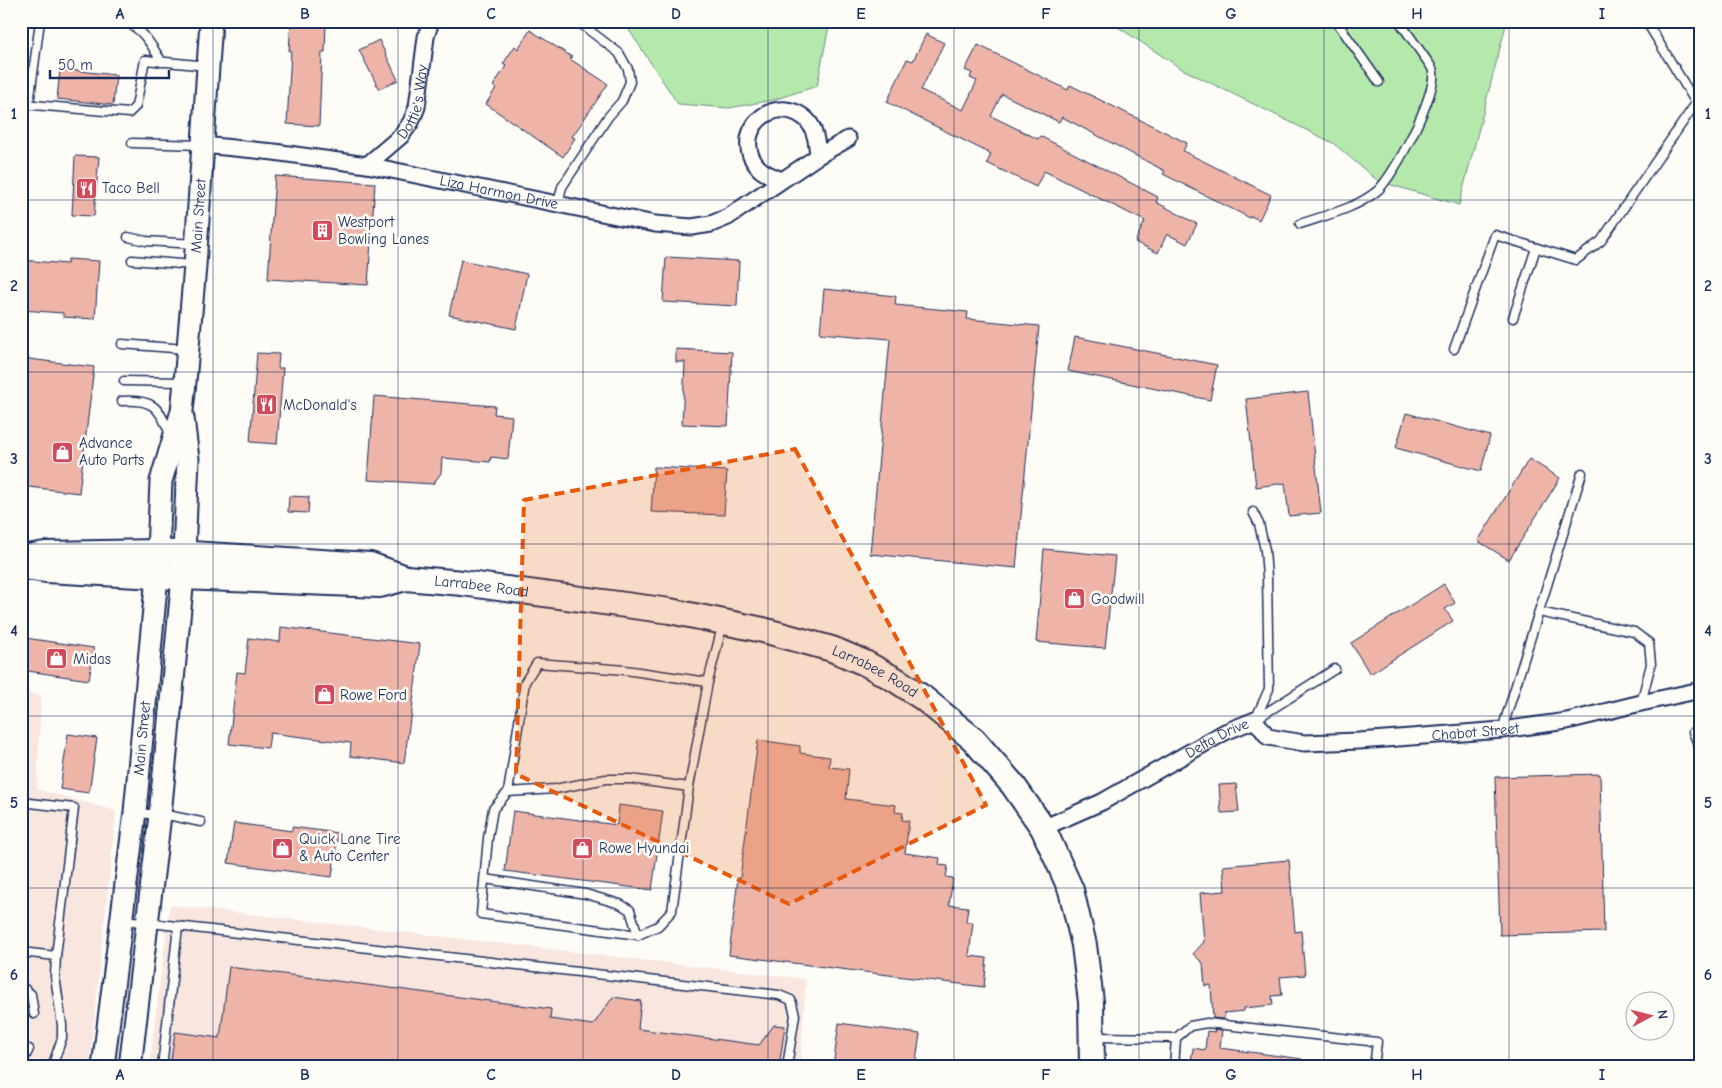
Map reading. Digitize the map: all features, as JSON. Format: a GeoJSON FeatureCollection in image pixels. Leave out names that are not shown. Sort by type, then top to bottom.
{"type":"FeatureCollection","features":[{"type":"Feature","properties":{"kind":"main road","name":"Main Street"},"geometry":{"type":"LineString","coordinates":[[104,1067],[135,812],[157,576],[161,481],[182,411],[185,382],[195,266],[211,21]]}},
{"type":"Feature","properties":{"kind":"main road","name":"Main Street"},"geometry":{"type":"LineString","coordinates":[[130,1067],[160,815],[183,565],[188,459],[182,411]]}},
{"type":"Feature","properties":{"kind":"main road","name":"Larrabee Road"},"geometry":{"type":"LineString","coordinates":[[21,558],[45,554],[158,552],[183,565],[380,585],[406,578],[454,582],[670,611],[763,630],[832,649],[865,663],[923,698],[973,739],[1013,785],[1043,828],[1063,869],[1076,909],[1089,974],[1093,1037],[1092,1067]]}},
{"type":"Feature","properties":{"kind":"main road","name":"Larrabee Road"},"geometry":{"type":"LineString","coordinates":[[21,567],[157,576],[183,565]]}},
{"type":"Feature","properties":{"kind":"street","name":"Dottie's Way"},"geometry":{"type":"LineString","coordinates":[[367,165],[401,136],[411,122],[417,108],[426,37],[431,21]]}},
{"type":"Feature","properties":{"kind":"street"},"geometry":{"type":"LineString","coordinates":[[782,180],[759,168],[752,160],[749,149],[749,138],[753,128],[759,118],[768,112],[790,110],[809,122],[814,132],[818,156]]}},
{"type":"Feature","properties":{"kind":"street","name":"Liza Harmon Drive"},"geometry":{"type":"LineString","coordinates":[[203,145],[274,152],[367,165],[655,224],[692,227],[710,224],[728,217],[818,156],[848,139]]}},
{"type":"Feature","properties":{"kind":"street","name":"Chabot Street"},"geometry":{"type":"LineString","coordinates":[[1254,720],[1268,737],[1304,743],[1359,741],[1502,730],[1567,721],[1701,690]]}},
{"type":"Feature","properties":{"kind":"street","name":"Delta Drive"},"geometry":{"type":"LineString","coordinates":[[1043,828],[1102,802],[1225,732],[1254,720]]}},
{"type":"Feature","properties":{"kind":"lane"},"geometry":{"type":"LineString","coordinates":[[21,22],[25,21]]}},
{"type":"Feature","properties":{"kind":"lane"},"geometry":{"type":"LineString","coordinates":[[40,21],[25,104],[129,113],[136,106],[145,60],[208,66]]}},
{"type":"Feature","properties":{"kind":"lane"},"geometry":{"type":"LineString","coordinates":[[121,21],[131,23],[140,30],[162,62]]}},
{"type":"Feature","properties":{"kind":"lane"},"geometry":{"type":"LineString","coordinates":[[558,204],[562,187],[608,117],[622,100],[630,82],[628,69],[619,53],[578,21]]}},
{"type":"Feature","properties":{"kind":"lane"},"geometry":{"type":"LineString","coordinates":[[1336,21],[1379,82]]}},
{"type":"Feature","properties":{"kind":"lane"},"geometry":{"type":"LineString","coordinates":[[1300,224],[1357,204],[1378,190],[1401,158],[1432,86],[1434,72],[1398,21]]}},
{"type":"Feature","properties":{"kind":"lane"},"geometry":{"type":"LineString","coordinates":[[1454,349],[1494,235],[1576,260],[1601,241],[1698,102],[1646,21]]}},
{"type":"Feature","properties":{"kind":"lane"},"geometry":{"type":"LineString","coordinates":[[132,143],[203,145]]}},
{"type":"Feature","properties":{"kind":"lane"},"geometry":{"type":"LineString","coordinates":[[128,237],[146,241],[196,244]]}},
{"type":"Feature","properties":{"kind":"lane"},"geometry":{"type":"LineString","coordinates":[[1513,318],[1536,248]]}},
{"type":"Feature","properties":{"kind":"lane"},"geometry":{"type":"LineString","coordinates":[[132,260],[195,266]]}},
{"type":"Feature","properties":{"kind":"lane"},"geometry":{"type":"LineString","coordinates":[[122,344],[188,350]]}},
{"type":"Feature","properties":{"kind":"lane"},"geometry":{"type":"LineString","coordinates":[[124,381],[185,382]]}},
{"type":"Feature","properties":{"kind":"lane"},"geometry":{"type":"LineString","coordinates":[[122,401],[137,400],[152,405],[163,416],[171,436],[172,445]]}},
{"type":"Feature","properties":{"kind":"lane"},"geometry":{"type":"LineString","coordinates":[[1502,730],[1582,472]]}},
{"type":"Feature","properties":{"kind":"lane","name":"Delta Drive"},"geometry":{"type":"LineString","coordinates":[[1253,512],[1259,524],[1266,550],[1270,689],[1254,720]]}},
{"type":"Feature","properties":{"kind":"lane"},"geometry":{"type":"LineString","coordinates":[[1538,612],[1634,632],[1649,643],[1651,664],[1641,703]]}},
{"type":"Feature","properties":{"kind":"lane"},"geometry":{"type":"LineString","coordinates":[[708,682],[625,670],[537,662],[525,682],[508,792],[493,809],[488,838],[481,914],[638,935],[658,926],[672,911],[689,787],[708,682],[724,622]]}},
{"type":"Feature","properties":{"kind":"lane"},"geometry":{"type":"LineString","coordinates":[[1254,720],[1335,669]]}},
{"type":"Feature","properties":{"kind":"lane"},"geometry":{"type":"LineString","coordinates":[[1701,729],[1693,732],[1701,752]]}},
{"type":"Feature","properties":{"kind":"lane"},"geometry":{"type":"LineString","coordinates":[[508,792],[555,789],[606,779],[622,779],[689,787]]}},
{"type":"Feature","properties":{"kind":"lane"},"geometry":{"type":"LineString","coordinates":[[21,802],[74,808],[56,956],[55,976],[62,1038],[52,1067]]}},
{"type":"Feature","properties":{"kind":"lane"},"geometry":{"type":"LineString","coordinates":[[135,812],[201,822]]}},
{"type":"Feature","properties":{"kind":"lane"},"geometry":{"type":"LineString","coordinates":[[485,879],[586,894],[620,904],[630,910],[638,935]]}},
{"type":"Feature","properties":{"kind":"lane"},"geometry":{"type":"LineString","coordinates":[[122,920],[779,995],[791,1000],[795,1015],[787,1067]]}},
{"type":"Feature","properties":{"kind":"lane"},"geometry":{"type":"LineString","coordinates":[[162,1067],[178,927]]}},
{"type":"Feature","properties":{"kind":"lane"},"geometry":{"type":"LineString","coordinates":[[21,952],[56,956]]}},
{"type":"Feature","properties":{"kind":"lane"},"geometry":{"type":"LineString","coordinates":[[21,986],[31,994],[34,1014]]}},
{"type":"Feature","properties":{"kind":"lane"},"geometry":{"type":"LineString","coordinates":[[1093,1037],[1176,1038],[1190,1026],[1207,1023],[1377,1042],[1374,1067]]}},
{"type":"Feature","properties":{"kind":"lane"},"geometry":{"type":"LineString","coordinates":[[1174,1067],[1176,1038]]}},
{"type":"Feature","properties":{"kind":"lane"},"geometry":{"type":"LineString","coordinates":[[21,1066],[29,1049]]}},
{"type":"Feature","properties":{"kind":"highlighted area"},"geometry":{"type":"Polygon","coordinates":[[[795,449],[986,805],[789,904],[516,774],[524,500],[795,449]]]}},
{"type":"Feature","properties":{"kind":"shaded area"},"geometry":{"type":"Polygon","coordinates":[[[21,692],[41,695],[37,789],[116,811],[89,1067],[21,1067],[21,692]]]}},
{"type":"Feature","properties":{"kind":"shaded area"},"geometry":{"type":"Polygon","coordinates":[[[170,905],[806,979],[800,1067],[149,1067],[170,905]]]}},
{"type":"Feature","properties":{"kind":"green space"},"geometry":{"type":"Polygon","coordinates":[[[623,21],[830,21],[817,86],[773,100],[729,108],[678,104],[623,21]]]}},
{"type":"Feature","properties":{"kind":"green space"},"geometry":{"type":"Polygon","coordinates":[[[1109,21],[1507,21],[1459,205],[1378,181],[1333,143],[1182,69],[1109,21]]]}},
{"type":"Feature","properties":{"kind":"building"},"geometry":{"type":"Polygon","coordinates":[[[291,21],[326,23],[325,52],[322,52],[319,126],[287,124],[291,21]]]}},
{"type":"Feature","properties":{"kind":"building"},"geometry":{"type":"Polygon","coordinates":[[[530,30],[572,57],[570,59],[608,84],[572,137],[575,138],[563,157],[486,104],[496,88],[493,86],[506,66],[503,64],[515,46],[518,49],[530,30]]]}},
{"type":"Feature","properties":{"kind":"building"},"geometry":{"type":"Polygon","coordinates":[[[926,34],[944,43],[921,90],[963,110],[977,81],[970,78],[972,73],[965,70],[978,45],[1068,90],[1070,85],[1187,143],[1183,151],[1271,195],[1259,220],[1251,216],[1250,218],[1163,174],[1165,171],[1062,117],[1059,122],[1002,94],[991,116],[1038,139],[1040,136],[1158,197],[1156,202],[1197,224],[1187,244],[1167,234],[1158,253],[1135,242],[1145,221],[1044,171],[1036,187],[987,163],[991,154],[887,102],[907,59],[913,61],[926,34]]]}},
{"type":"Feature","properties":{"kind":"building"},"geometry":{"type":"Polygon","coordinates":[[[379,40],[398,80],[379,89],[359,50],[379,40]]]}},
{"type":"Feature","properties":{"kind":"building"},"geometry":{"type":"Polygon","coordinates":[[[60,69],[116,75],[113,105],[57,99],[60,69]]]}},
{"type":"Feature","properties":{"kind":"building"},"geometry":{"type":"Polygon","coordinates":[[[75,156],[99,157],[94,216],[72,215],[75,156]]]}},
{"type":"Feature","properties":{"kind":"building","name":"Westport Bowling Lanes"},"geometry":{"type":"Polygon","coordinates":[[[275,176],[375,183],[368,285],[268,279],[275,176]]]}},
{"type":"Feature","properties":{"kind":"building"},"geometry":{"type":"Polygon","coordinates":[[[666,257],[739,261],[737,306],[663,302],[666,257]]]}},
{"type":"Feature","properties":{"kind":"building"},"geometry":{"type":"Polygon","coordinates":[[[68,259],[99,261],[95,319],[63,317],[63,313],[21,310],[21,260],[67,264],[68,259]]]}},
{"type":"Feature","properties":{"kind":"building"},"geometry":{"type":"Polygon","coordinates":[[[461,260],[527,274],[516,329],[449,315],[461,260]]]}},
{"type":"Feature","properties":{"kind":"building"},"geometry":{"type":"Polygon","coordinates":[[[824,289],[896,296],[895,305],[968,312],[967,319],[1039,326],[1016,568],[870,554],[890,339],[820,333],[824,289]]]}},
{"type":"Feature","properties":{"kind":"building"},"geometry":{"type":"Polygon","coordinates":[[[1075,337],[1217,365],[1210,400],[1068,371],[1075,337]]]}},
{"type":"Feature","properties":{"kind":"building"},"geometry":{"type":"Polygon","coordinates":[[[676,349],[732,352],[728,426],[682,424],[685,362],[676,362],[676,349]]]}},
{"type":"Feature","properties":{"kind":"building","name":"McDonald's"},"geometry":{"type":"Polygon","coordinates":[[[257,353],[279,354],[278,368],[283,368],[277,444],[250,442],[257,353]]]}},
{"type":"Feature","properties":{"kind":"building"},"geometry":{"type":"Polygon","coordinates":[[[21,358],[94,367],[79,493],[21,486],[21,358]]]}},
{"type":"Feature","properties":{"kind":"building"},"geometry":{"type":"Polygon","coordinates":[[[1308,392],[1321,513],[1289,516],[1285,483],[1256,487],[1246,399],[1308,392]]]}},
{"type":"Feature","properties":{"kind":"building"},"geometry":{"type":"Polygon","coordinates":[[[374,396],[495,406],[494,414],[512,416],[508,459],[491,457],[490,462],[442,458],[441,473],[433,484],[368,480],[374,396]]]}},
{"type":"Feature","properties":{"kind":"building"},"geometry":{"type":"Polygon","coordinates":[[[1406,413],[1490,436],[1481,471],[1396,448],[1406,413]]]}},
{"type":"Feature","properties":{"kind":"building"},"geometry":{"type":"Polygon","coordinates":[[[1529,459],[1560,478],[1509,560],[1478,541],[1529,459]]]}},
{"type":"Feature","properties":{"kind":"building"},"geometry":{"type":"Polygon","coordinates":[[[654,467],[727,471],[724,515],[651,512],[654,467]]]}},
{"type":"Feature","properties":{"kind":"building"},"geometry":{"type":"Polygon","coordinates":[[[289,496],[309,497],[308,513],[288,512],[289,496]]]}},
{"type":"Feature","properties":{"kind":"building","name":"Goodwill"},"geometry":{"type":"Polygon","coordinates":[[[1044,549],[1115,556],[1105,648],[1036,642],[1044,549]]]}},
{"type":"Feature","properties":{"kind":"building"},"geometry":{"type":"Polygon","coordinates":[[[1444,584],[1455,603],[1445,609],[1453,621],[1370,674],[1351,643],[1444,584]]]}},
{"type":"Feature","properties":{"kind":"building","name":"Rowe Ford"},"geometry":{"type":"Polygon","coordinates":[[[281,627],[420,644],[404,763],[350,756],[351,743],[270,733],[268,748],[229,744],[237,672],[245,673],[249,638],[280,642],[281,627]]]}},
{"type":"Feature","properties":{"kind":"building","name":"Midas"},"geometry":{"type":"Polygon","coordinates":[[[25,638],[94,648],[89,680],[21,670],[25,638]]]}},
{"type":"Feature","properties":{"kind":"building"},"geometry":{"type":"Polygon","coordinates":[[[68,734],[97,738],[89,793],[60,789],[68,734]]]}},
{"type":"Feature","properties":{"kind":"building"},"geometry":{"type":"Polygon","coordinates":[[[758,740],[800,746],[800,753],[830,757],[829,767],[849,769],[846,799],[896,805],[895,812],[903,813],[902,820],[909,821],[905,853],[940,858],[939,865],[948,866],[946,877],[953,878],[949,905],[968,907],[966,922],[973,922],[969,956],[987,958],[984,987],[729,955],[758,740]]]}},
{"type":"Feature","properties":{"kind":"building"},"geometry":{"type":"Polygon","coordinates":[[[1600,774],[1604,932],[1500,935],[1495,777],[1600,774]]]}},
{"type":"Feature","properties":{"kind":"building"},"geometry":{"type":"Polygon","coordinates":[[[1236,784],[1239,812],[1221,813],[1219,785],[1236,784]]]}},
{"type":"Feature","properties":{"kind":"building","name":"Rowe Hyundai"},"geometry":{"type":"Polygon","coordinates":[[[619,805],[663,811],[652,890],[505,871],[513,811],[617,825],[619,805]]]}},
{"type":"Feature","properties":{"kind":"building","name":"Quick Lane Tire & Auto Center"},"geometry":{"type":"Polygon","coordinates":[[[234,823],[292,831],[292,827],[338,833],[332,877],[228,863],[234,823]]]}},
{"type":"Feature","properties":{"kind":"building"},"geometry":{"type":"Polygon","coordinates":[[[1289,860],[1295,932],[1301,931],[1305,975],[1280,977],[1282,995],[1272,996],[1273,1005],[1244,1008],[1244,1011],[1224,1013],[1224,1019],[1213,1018],[1211,985],[1205,986],[1203,963],[1193,954],[1204,942],[1200,893],[1225,891],[1223,866],[1289,860]]]}},
{"type":"Feature","properties":{"kind":"building"},"geometry":{"type":"Polygon","coordinates":[[[229,967],[551,1009],[550,1019],[593,1025],[613,997],[641,1001],[638,1029],[759,1045],[774,1025],[785,1026],[779,1067],[170,1067],[175,1032],[220,1038],[229,967]]]}},
{"type":"Feature","properties":{"kind":"building"},"geometry":{"type":"Polygon","coordinates":[[[839,1023],[920,1034],[915,1067],[833,1067],[839,1023]]]}},
{"type":"Feature","properties":{"kind":"building"},"geometry":{"type":"Polygon","coordinates":[[[1214,1029],[1222,1030],[1220,1048],[1302,1059],[1302,1067],[1200,1067],[1201,1063],[1191,1061],[1193,1048],[1205,1050],[1207,1031],[1215,1032],[1214,1029]]]}},
{"type":"Feature","properties":{"kind":"place","name":"Taco Bell"},"geometry":{"type":"Point","coordinates":[86,188]}},
{"type":"Feature","properties":{"kind":"place","name":"Westport Bowling Lanes"},"geometry":{"type":"Point","coordinates":[322,231]}},
{"type":"Feature","properties":{"kind":"place","name":"McDonald's"},"geometry":{"type":"Point","coordinates":[267,405]}},
{"type":"Feature","properties":{"kind":"place","name":"Advance Auto Parts"},"geometry":{"type":"Point","coordinates":[63,452]}},
{"type":"Feature","properties":{"kind":"place","name":"Goodwill"},"geometry":{"type":"Point","coordinates":[1075,599]}},
{"type":"Feature","properties":{"kind":"place","name":"Midas"},"geometry":{"type":"Point","coordinates":[57,659]}},
{"type":"Feature","properties":{"kind":"place","name":"Rowe Ford"},"geometry":{"type":"Point","coordinates":[324,695]}},
{"type":"Feature","properties":{"kind":"place","name":"Quick Lane Tire & Auto Center"},"geometry":{"type":"Point","coordinates":[283,848]}},
{"type":"Feature","properties":{"kind":"place","name":"Rowe Hyundai"},"geometry":{"type":"Point","coordinates":[583,848]}}]}
